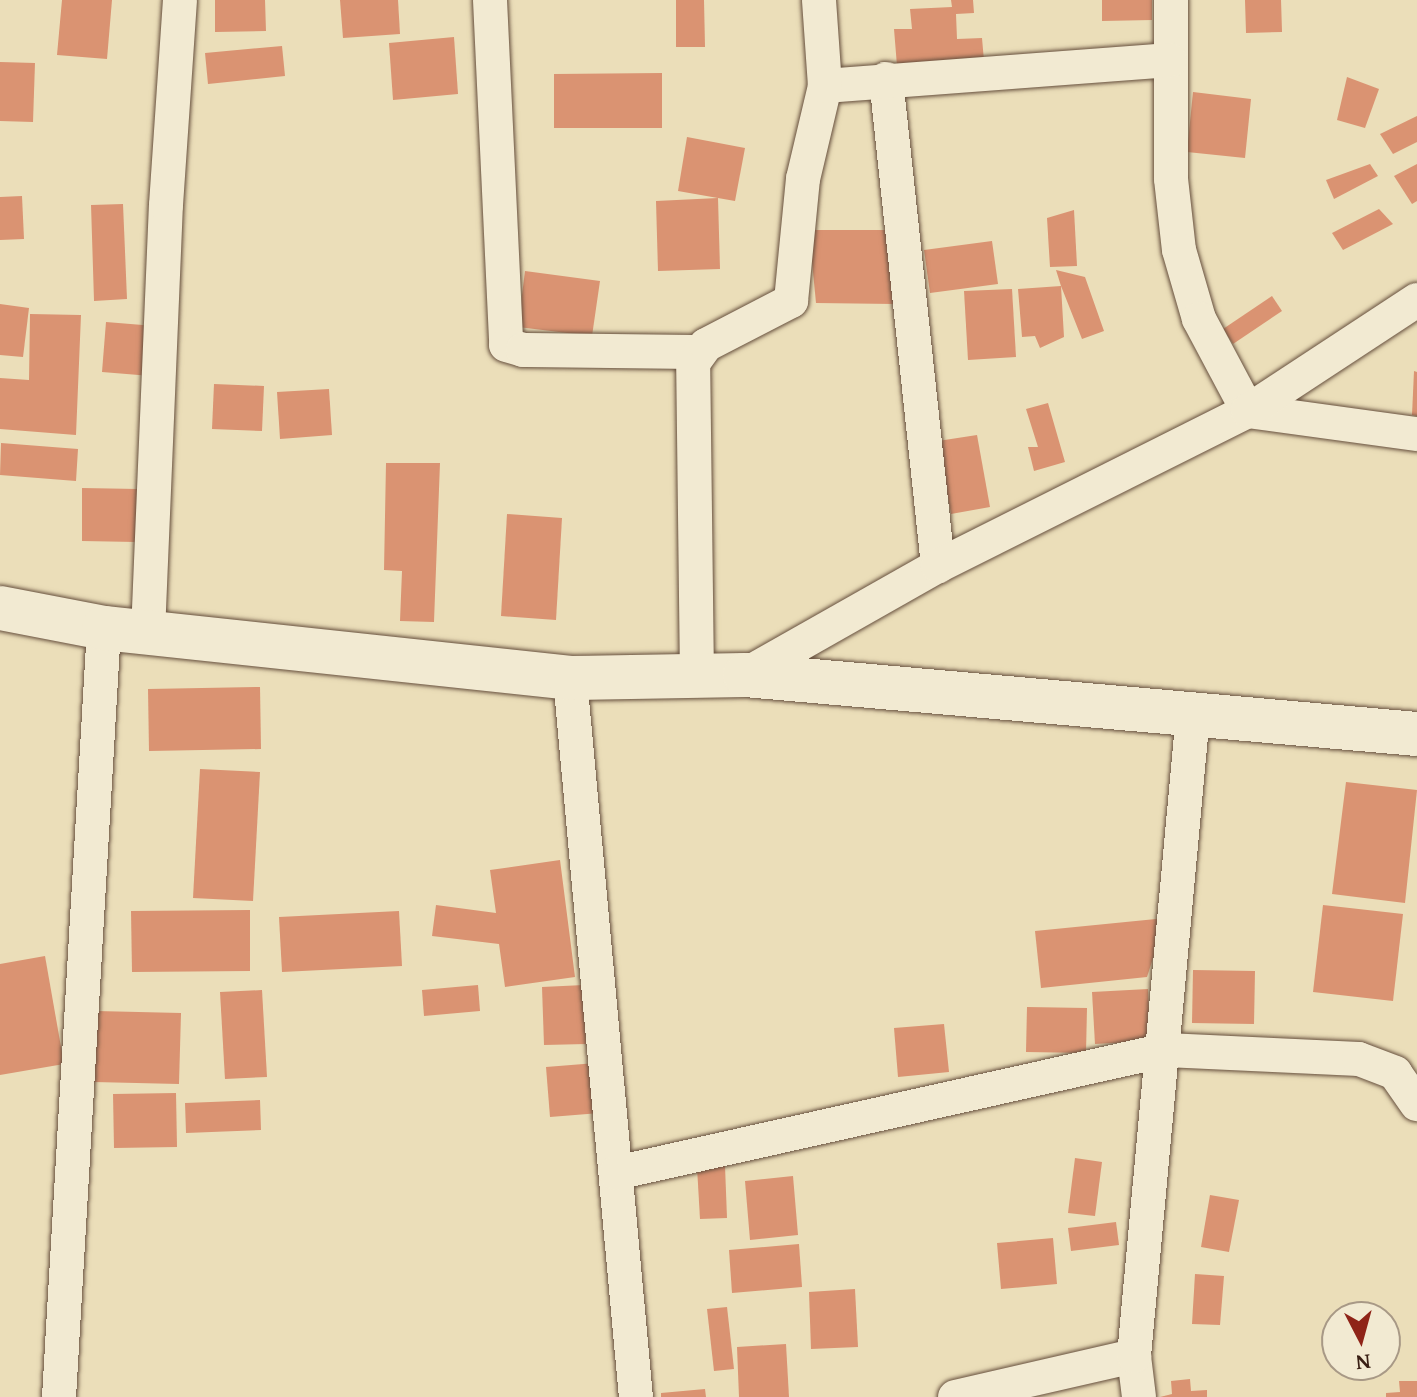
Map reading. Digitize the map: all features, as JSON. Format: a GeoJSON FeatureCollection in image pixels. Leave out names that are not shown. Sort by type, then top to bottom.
{"type":"FeatureCollection","features":[{"type":"Feature","properties":{"kind":"street"},"geometry":{"type":"LineString","coordinates":[[148,633],[166,205],[180,0]]}},
{"type":"Feature","properties":{"kind":"street"},"geometry":{"type":"LineString","coordinates":[[490,0],[506,345],[523,350],[698,352],[791,301],[803,179],[825,86],[819,0]]}},
{"type":"Feature","properties":{"kind":"street"},"geometry":{"type":"LineString","coordinates":[[1171,0],[1171,179],[1179,250],[1199,319],[1248,411]]}},
{"type":"Feature","properties":{"kind":"street"},"geometry":{"type":"LineString","coordinates":[[825,86],[1170,60]]}},
{"type":"Feature","properties":{"kind":"street"},"geometry":{"type":"LineString","coordinates":[[886,79],[938,566]]}},
{"type":"Feature","properties":{"kind":"street"},"geometry":{"type":"LineString","coordinates":[[745,675],[938,566],[1248,411],[1417,300]]}},
{"type":"Feature","properties":{"kind":"street"},"geometry":{"type":"LineString","coordinates":[[697,678],[693,363],[698,352]]}},
{"type":"Feature","properties":{"kind":"street"},"geometry":{"type":"LineString","coordinates":[[1248,411],[1417,434]]}},
{"type":"Feature","properties":{"kind":"street"},"geometry":{"type":"LineString","coordinates":[[0,608],[104,628],[570,678],[745,675],[1417,734]]}},
{"type":"Feature","properties":{"kind":"street"},"geometry":{"type":"LineString","coordinates":[[59,1397],[104,628]]}},
{"type":"Feature","properties":{"kind":"street"},"geometry":{"type":"LineString","coordinates":[[570,678],[636,1397]]}},
{"type":"Feature","properties":{"kind":"street"},"geometry":{"type":"LineString","coordinates":[[1139,1397],[1134,1356],[1166,1050],[1193,714]]}},
{"type":"Feature","properties":{"kind":"street"},"geometry":{"type":"LineString","coordinates":[[616,1173],[1166,1050],[1359,1059],[1395,1073],[1417,1104]]}},
{"type":"Feature","properties":{"kind":"street"},"geometry":{"type":"LineString","coordinates":[[955,1397],[1134,1356]]}},
{"type":"Feature","properties":{"kind":"building"},"geometry":{"type":"Polygon","coordinates":[[[62,0],[112,0],[107,59],[57,55],[62,0]]]}},
{"type":"Feature","properties":{"kind":"building"},"geometry":{"type":"Polygon","coordinates":[[[215,0],[265,0],[266,31],[215,32],[215,0]]]}},
{"type":"Feature","properties":{"kind":"building"},"geometry":{"type":"Polygon","coordinates":[[[340,0],[398,0],[400,34],[343,38],[340,0]]]}},
{"type":"Feature","properties":{"kind":"building"},"geometry":{"type":"Polygon","coordinates":[[[676,0],[704,0],[705,47],[676,47],[676,0]]]}},
{"type":"Feature","properties":{"kind":"building"},"geometry":{"type":"Polygon","coordinates":[[[951,0],[973,0],[974,13],[956,14],[957,39],[982,38],[984,61],[897,66],[894,29],[912,29],[910,9],[952,7],[951,0]]]}},
{"type":"Feature","properties":{"kind":"building"},"geometry":{"type":"Polygon","coordinates":[[[1102,0],[1152,0],[1152,20],[1102,21],[1102,0]]]}},
{"type":"Feature","properties":{"kind":"building"},"geometry":{"type":"Polygon","coordinates":[[[1245,0],[1281,0],[1282,32],[1246,33],[1245,0]]]}},
{"type":"Feature","properties":{"kind":"building"},"geometry":{"type":"Polygon","coordinates":[[[454,37],[458,94],[393,100],[389,43],[454,37]]]}},
{"type":"Feature","properties":{"kind":"building"},"geometry":{"type":"Polygon","coordinates":[[[282,46],[285,76],[208,84],[205,53],[282,46]]]}},
{"type":"Feature","properties":{"kind":"building"},"geometry":{"type":"Polygon","coordinates":[[[0,62],[35,63],[33,122],[0,121],[0,62]]]}},
{"type":"Feature","properties":{"kind":"building"},"geometry":{"type":"Polygon","coordinates":[[[662,73],[662,128],[554,128],[554,74],[662,73]]]}},
{"type":"Feature","properties":{"kind":"building"},"geometry":{"type":"Polygon","coordinates":[[[1347,77],[1379,89],[1365,128],[1337,120],[1347,77]]]}},
{"type":"Feature","properties":{"kind":"building"},"geometry":{"type":"Polygon","coordinates":[[[1193,92],[1251,99],[1245,158],[1187,152],[1193,92]]]}},
{"type":"Feature","properties":{"kind":"building"},"geometry":{"type":"Polygon","coordinates":[[[1417,116],[1417,142],[1393,154],[1380,134],[1417,116]]]}},
{"type":"Feature","properties":{"kind":"building"},"geometry":{"type":"Polygon","coordinates":[[[687,137],[745,148],[735,201],[678,191],[687,137]]]}},
{"type":"Feature","properties":{"kind":"building"},"geometry":{"type":"Polygon","coordinates":[[[1370,164],[1378,176],[1334,199],[1326,180],[1370,164]]]}},
{"type":"Feature","properties":{"kind":"building"},"geometry":{"type":"Polygon","coordinates":[[[1417,164],[1417,201],[1412,204],[1394,176],[1417,164]]]}},
{"type":"Feature","properties":{"kind":"building"},"geometry":{"type":"Polygon","coordinates":[[[22,196],[24,239],[0,240],[0,197],[22,196]]]}},
{"type":"Feature","properties":{"kind":"building"},"geometry":{"type":"Polygon","coordinates":[[[718,198],[720,269],[658,271],[656,201],[718,198]]]}},
{"type":"Feature","properties":{"kind":"building"},"geometry":{"type":"Polygon","coordinates":[[[123,204],[127,299],[94,301],[91,205],[123,204]]]}},
{"type":"Feature","properties":{"kind":"building"},"geometry":{"type":"Polygon","coordinates":[[[1379,209],[1393,224],[1343,250],[1332,233],[1379,209]]]}},
{"type":"Feature","properties":{"kind":"building"},"geometry":{"type":"Polygon","coordinates":[[[1074,210],[1077,266],[1050,267],[1047,218],[1074,210]]]}},
{"type":"Feature","properties":{"kind":"building"},"geometry":{"type":"Polygon","coordinates":[[[809,230],[887,230],[894,304],[816,303],[809,230]]]}},
{"type":"Feature","properties":{"kind":"building"},"geometry":{"type":"Polygon","coordinates":[[[992,241],[998,284],[930,293],[924,250],[992,241]]]}},
{"type":"Feature","properties":{"kind":"building"},"geometry":{"type":"Polygon","coordinates":[[[1056,270],[1085,277],[1104,331],[1082,339],[1056,270]]]}},
{"type":"Feature","properties":{"kind":"building"},"geometry":{"type":"Polygon","coordinates":[[[525,271],[600,281],[592,336],[518,327],[525,271]]]}},
{"type":"Feature","properties":{"kind":"building"},"geometry":{"type":"Polygon","coordinates":[[[1061,286],[1064,337],[1040,348],[1035,336],[1022,337],[1018,289],[1061,286]]]}},
{"type":"Feature","properties":{"kind":"building"},"geometry":{"type":"Polygon","coordinates":[[[1012,289],[1016,357],[968,360],[964,291],[1012,289]]]}},
{"type":"Feature","properties":{"kind":"building"},"geometry":{"type":"Polygon","coordinates":[[[1272,296],[1282,311],[1233,344],[1223,329],[1272,296]]]}},
{"type":"Feature","properties":{"kind":"building"},"geometry":{"type":"Polygon","coordinates":[[[0,304],[29,308],[23,357],[0,355],[0,304]]]}},
{"type":"Feature","properties":{"kind":"building"},"geometry":{"type":"Polygon","coordinates":[[[30,314],[81,315],[76,435],[0,429],[0,378],[29,380],[30,314]]]}},
{"type":"Feature","properties":{"kind":"building"},"geometry":{"type":"Polygon","coordinates":[[[106,322],[155,326],[151,376],[102,372],[106,322]]]}},
{"type":"Feature","properties":{"kind":"building"},"geometry":{"type":"Polygon","coordinates":[[[1414,371],[1417,372],[1417,416],[1412,415],[1414,371]]]}},
{"type":"Feature","properties":{"kind":"building"},"geometry":{"type":"Polygon","coordinates":[[[214,384],[264,386],[262,431],[212,429],[214,384]]]}},
{"type":"Feature","properties":{"kind":"building"},"geometry":{"type":"Polygon","coordinates":[[[329,389],[332,435],[280,439],[277,392],[329,389]]]}},
{"type":"Feature","properties":{"kind":"building"},"geometry":{"type":"Polygon","coordinates":[[[1048,403],[1065,462],[1034,471],[1028,447],[1038,447],[1026,409],[1048,403]]]}},
{"type":"Feature","properties":{"kind":"building"},"geometry":{"type":"Polygon","coordinates":[[[977,435],[990,507],[951,514],[938,441],[977,435]]]}},
{"type":"Feature","properties":{"kind":"building"},"geometry":{"type":"Polygon","coordinates":[[[1,443],[78,449],[76,481],[0,475],[1,443]]]}},
{"type":"Feature","properties":{"kind":"building"},"geometry":{"type":"Polygon","coordinates":[[[386,463],[440,463],[434,622],[400,621],[402,571],[384,570],[386,463]]]}},
{"type":"Feature","properties":{"kind":"building"},"geometry":{"type":"Polygon","coordinates":[[[82,488],[138,489],[136,542],[82,541],[82,488]]]}},
{"type":"Feature","properties":{"kind":"building"},"geometry":{"type":"Polygon","coordinates":[[[507,514],[562,518],[556,620],[501,616],[507,514]]]}},
{"type":"Feature","properties":{"kind":"building"},"geometry":{"type":"Polygon","coordinates":[[[260,687],[261,749],[149,751],[148,689],[260,687]]]}},
{"type":"Feature","properties":{"kind":"building"},"geometry":{"type":"Polygon","coordinates":[[[200,769],[260,772],[253,901],[193,898],[200,769]]]}},
{"type":"Feature","properties":{"kind":"building"},"geometry":{"type":"Polygon","coordinates":[[[1346,782],[1417,790],[1405,903],[1332,894],[1346,782]]]}},
{"type":"Feature","properties":{"kind":"building"},"geometry":{"type":"Polygon","coordinates":[[[560,860],[575,977],[505,987],[499,944],[432,936],[436,905],[496,913],[490,870],[560,860]]]}},
{"type":"Feature","properties":{"kind":"building"},"geometry":{"type":"Polygon","coordinates":[[[1323,905],[1403,914],[1393,1001],[1313,992],[1323,905]]]}},
{"type":"Feature","properties":{"kind":"building"},"geometry":{"type":"Polygon","coordinates":[[[250,910],[250,971],[132,972],[131,911],[250,910]]]}},
{"type":"Feature","properties":{"kind":"building"},"geometry":{"type":"Polygon","coordinates":[[[399,911],[402,966],[282,972],[279,917],[399,911]]]}},
{"type":"Feature","properties":{"kind":"building"},"geometry":{"type":"Polygon","coordinates":[[[1166,918],[1147,977],[1041,988],[1035,931],[1166,918]]]}},
{"type":"Feature","properties":{"kind":"building"},"geometry":{"type":"Polygon","coordinates":[[[45,956],[64,1064],[0,1075],[0,964],[45,956]]]}},
{"type":"Feature","properties":{"kind":"building"},"geometry":{"type":"Polygon","coordinates":[[[1193,970],[1255,971],[1254,1024],[1192,1023],[1193,970]]]}},
{"type":"Feature","properties":{"kind":"building"},"geometry":{"type":"Polygon","coordinates":[[[478,985],[480,1011],[424,1016],[422,990],[478,985]]]}},
{"type":"Feature","properties":{"kind":"building"},"geometry":{"type":"Polygon","coordinates":[[[584,985],[586,1044],[544,1045],[542,987],[584,985]]]}},
{"type":"Feature","properties":{"kind":"building"},"geometry":{"type":"Polygon","coordinates":[[[1148,989],[1150,1041],[1095,1044],[1092,992],[1148,989]]]}},
{"type":"Feature","properties":{"kind":"building"},"geometry":{"type":"Polygon","coordinates":[[[262,990],[267,1077],[225,1079],[220,992],[262,990]]]}},
{"type":"Feature","properties":{"kind":"building"},"geometry":{"type":"Polygon","coordinates":[[[1027,1007],[1087,1008],[1086,1053],[1026,1052],[1027,1007]]]}},
{"type":"Feature","properties":{"kind":"building"},"geometry":{"type":"Polygon","coordinates":[[[96,1011],[181,1013],[179,1084],[94,1082],[96,1011]]]}},
{"type":"Feature","properties":{"kind":"building"},"geometry":{"type":"Polygon","coordinates":[[[944,1024],[949,1072],[898,1077],[894,1028],[944,1024]]]}},
{"type":"Feature","properties":{"kind":"building"},"geometry":{"type":"Polygon","coordinates":[[[596,1063],[600,1113],[550,1117],[546,1067],[596,1063]]]}},
{"type":"Feature","properties":{"kind":"building"},"geometry":{"type":"Polygon","coordinates":[[[176,1093],[177,1147],[114,1148],[113,1094],[176,1093]]]}},
{"type":"Feature","properties":{"kind":"building"},"geometry":{"type":"Polygon","coordinates":[[[260,1100],[261,1130],[186,1133],[185,1103],[260,1100]]]}},
{"type":"Feature","properties":{"kind":"building"},"geometry":{"type":"Polygon","coordinates":[[[1075,1158],[1102,1162],[1095,1216],[1068,1213],[1075,1158]]]}},
{"type":"Feature","properties":{"kind":"building"},"geometry":{"type":"Polygon","coordinates":[[[725,1166],[727,1218],[700,1219],[697,1167],[725,1166]]]}},
{"type":"Feature","properties":{"kind":"building"},"geometry":{"type":"Polygon","coordinates":[[[793,1176],[798,1235],[750,1240],[745,1181],[793,1176]]]}},
{"type":"Feature","properties":{"kind":"building"},"geometry":{"type":"Polygon","coordinates":[[[1210,1195],[1239,1200],[1229,1252],[1201,1247],[1210,1195]]]}},
{"type":"Feature","properties":{"kind":"building"},"geometry":{"type":"Polygon","coordinates":[[[1116,1222],[1119,1245],[1071,1251],[1068,1228],[1116,1222]]]}},
{"type":"Feature","properties":{"kind":"building"},"geometry":{"type":"Polygon","coordinates":[[[1053,1238],[1057,1284],[1001,1289],[997,1243],[1053,1238]]]}},
{"type":"Feature","properties":{"kind":"building"},"geometry":{"type":"Polygon","coordinates":[[[799,1244],[802,1287],[732,1293],[729,1250],[799,1244]]]}},
{"type":"Feature","properties":{"kind":"building"},"geometry":{"type":"Polygon","coordinates":[[[1195,1274],[1224,1276],[1220,1325],[1192,1324],[1195,1274]]]}},
{"type":"Feature","properties":{"kind":"building"},"geometry":{"type":"Polygon","coordinates":[[[855,1289],[858,1347],[811,1349],[809,1292],[855,1289]]]}},
{"type":"Feature","properties":{"kind":"building"},"geometry":{"type":"Polygon","coordinates":[[[727,1307],[734,1369],[714,1371],[707,1309],[727,1307]]]}},
{"type":"Feature","properties":{"kind":"building"},"geometry":{"type":"Polygon","coordinates":[[[786,1344],[789,1397],[739,1397],[737,1347],[786,1344]]]}},
{"type":"Feature","properties":{"kind":"building"},"geometry":{"type":"Polygon","coordinates":[[[1190,1379],[1191,1391],[1207,1390],[1207,1397],[1160,1397],[1172,1394],[1171,1381],[1190,1379]]]}},
{"type":"Feature","properties":{"kind":"building"},"geometry":{"type":"Polygon","coordinates":[[[1399,1381],[1417,1381],[1417,1397],[1386,1397],[1386,1393],[1400,1392],[1399,1381]]]}},
{"type":"Feature","properties":{"kind":"building"},"geometry":{"type":"Polygon","coordinates":[[[705,1389],[706,1397],[661,1397],[661,1393],[705,1389]]]}}]}
